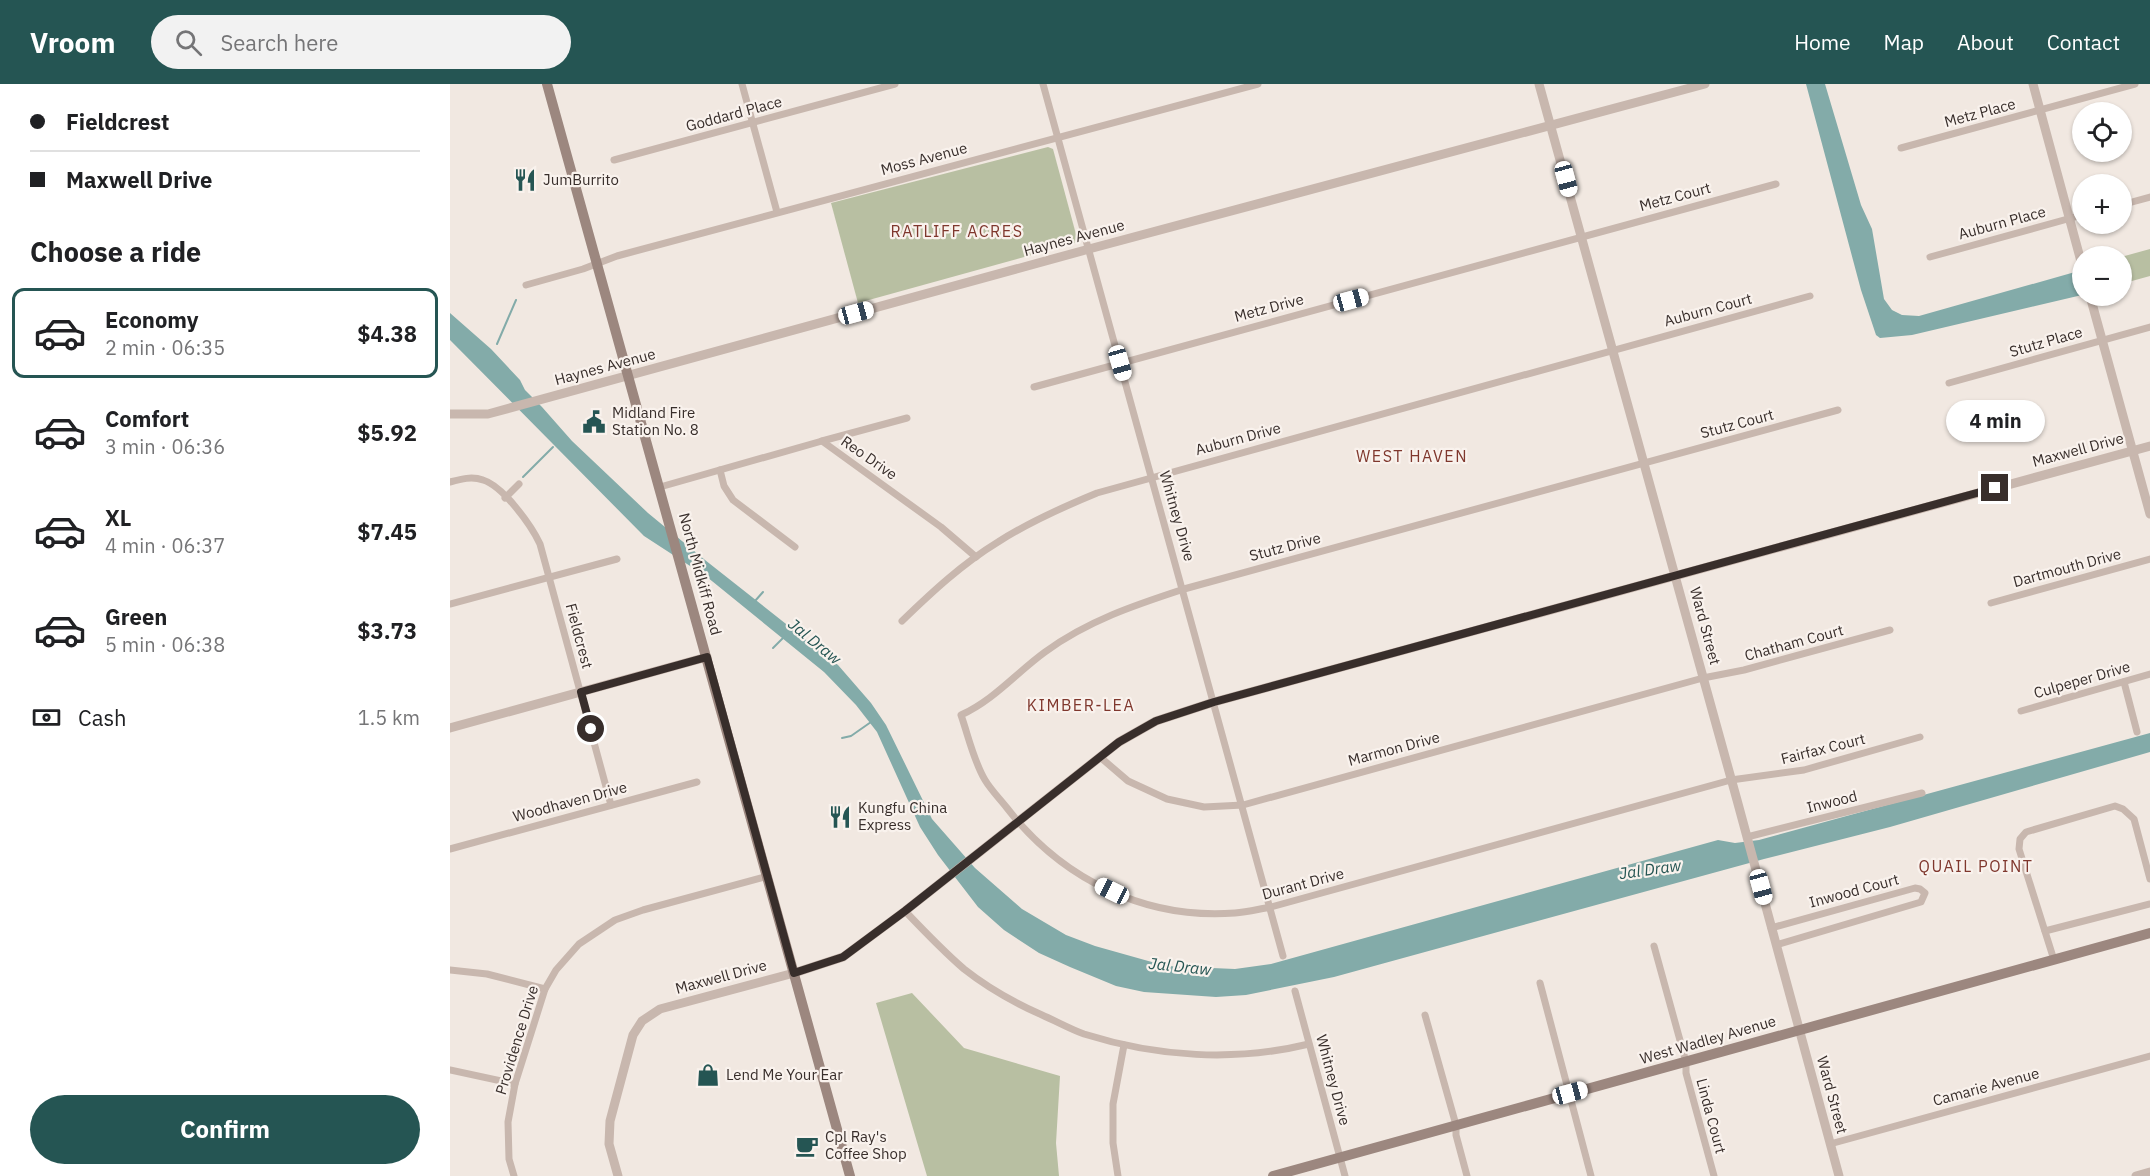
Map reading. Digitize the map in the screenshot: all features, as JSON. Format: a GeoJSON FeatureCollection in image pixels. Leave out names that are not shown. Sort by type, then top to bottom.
{"type":"FeatureCollection","features":[{"type":"Feature","properties":{"kind":"main road","name":"North Midkiff Road"},"geometry":{"type":"LineString","coordinates":[[548,84],[850,1176]]}},
{"type":"Feature","properties":{"kind":"main road","name":"West Wadley Avenue"},"geometry":{"type":"LineString","coordinates":[[1273,1176],[2150,933]]}},
{"type":"Feature","properties":{"kind":"street"},"geometry":{"type":"LineString","coordinates":[[742,84],[777,212]]}},
{"type":"Feature","properties":{"kind":"street","name":"Goddard Place"},"geometry":{"type":"LineString","coordinates":[[614,160],[895,84]]}},
{"type":"Feature","properties":{"kind":"street","name":"Whitney Drive"},"geometry":{"type":"LineString","coordinates":[[1043,84],[1184,589],[1283,956]]}},
{"type":"Feature","properties":{"kind":"street","name":"Moss Avenue"},"geometry":{"type":"LineString","coordinates":[[526,285],[583,269],[617,256],[777,212],[1258,84]]}},
{"type":"Feature","properties":{"kind":"street","name":"Ward Street"},"geometry":{"type":"LineString","coordinates":[[1539,84],[1839,1176]]}},
{"type":"Feature","properties":{"kind":"street","name":"Haynes Avenue"},"geometry":{"type":"LineString","coordinates":[[450,414],[488,414],[1089,249],[1705,84]]}},
{"type":"Feature","properties":{"kind":"street"},"geometry":{"type":"LineString","coordinates":[[2033,84],[2077,246]]}},
{"type":"Feature","properties":{"kind":"street","name":"Metz Place"},"geometry":{"type":"LineString","coordinates":[[1901,148],[2135,84]]}},
{"type":"Feature","properties":{"kind":"street","name":"Metz Court"},"geometry":{"type":"LineString","coordinates":[[1581,237],[1776,183]]}},
{"type":"Feature","properties":{"kind":"street"},"geometry":{"type":"LineString","coordinates":[[2132,202],[2150,197]]}},
{"type":"Feature","properties":{"kind":"street","name":"Auburn Place"},"geometry":{"type":"LineString","coordinates":[[1930,257],[2070,219]]}},
{"type":"Feature","properties":{"kind":"street","name":"Metz Drive"},"geometry":{"type":"LineString","coordinates":[[1034,387],[1581,237]]}},
{"type":"Feature","properties":{"kind":"street","name":"Auburn Court"},"geometry":{"type":"LineString","coordinates":[[1613,350],[1809,296]]}},
{"type":"Feature","properties":{"kind":"street"},"geometry":{"type":"LineString","coordinates":[[2093,306],[2150,514]]}},
{"type":"Feature","properties":{"kind":"street","name":"Stutz Place"},"geometry":{"type":"LineString","coordinates":[[1949,383],[2150,327]]}},
{"type":"Feature","properties":{"kind":"street","name":"Auburn Drive"},"geometry":{"type":"LineString","coordinates":[[902,621],[939,586],[999,541],[1062,507],[1097,493],[1613,350]]}},
{"type":"Feature","properties":{"kind":"street","name":"Stutz Court"},"geometry":{"type":"LineString","coordinates":[[1644,463],[1838,410]]}},
{"type":"Feature","properties":{"kind":"street"},"geometry":{"type":"LineString","coordinates":[[822,441],[907,418]]}},
{"type":"Feature","properties":{"kind":"street","name":"Reo Drive"},"geometry":{"type":"LineString","coordinates":[[660,487],[822,441],[941,526],[976,557]]}},
{"type":"Feature","properties":{"kind":"street","name":"Maxwell Drive"},"geometry":{"type":"LineString","coordinates":[[618,1176],[609,1144],[610,1121],[633,1035],[642,1021],[660,1009],[794,973],[843,957],[953,874],[1119,742],[1156,721],[1214,702],[2150,446]]}},
{"type":"Feature","properties":{"kind":"street","name":"Stutz Drive"},"geometry":{"type":"LineString","coordinates":[[961,715],[993,697],[1045,652],[1075,632],[1123,608],[1184,589],[1644,463]]}},
{"type":"Feature","properties":{"kind":"street"},"geometry":{"type":"LineString","coordinates":[[720,470],[724,486],[733,500],[795,547]]}},
{"type":"Feature","properties":{"kind":"street","name":"Fieldcrest"},"geometry":{"type":"LineString","coordinates":[[450,482],[471,478],[484,480],[492,485],[523,515],[540,544],[611,805]]}},
{"type":"Feature","properties":{"kind":"street"},"geometry":{"type":"LineString","coordinates":[[505,498],[519,484]]}},
{"type":"Feature","properties":{"kind":"street"},"geometry":{"type":"LineString","coordinates":[[450,604],[617,559]]}},
{"type":"Feature","properties":{"kind":"street","name":"Dartmouth Drive"},"geometry":{"type":"LineString","coordinates":[[1991,603],[2150,559]]}},
{"type":"Feature","properties":{"kind":"street","name":"Chatham Court"},"geometry":{"type":"LineString","coordinates":[[1703,678],[1744,670],[1890,630]]}},
{"type":"Feature","properties":{"kind":"street"},"geometry":{"type":"LineString","coordinates":[[450,728],[707,657]]}},
{"type":"Feature","properties":{"kind":"street","name":"Culpeper Drive"},"geometry":{"type":"LineString","coordinates":[[2021,711],[2150,675]]}},
{"type":"Feature","properties":{"kind":"street","name":"Marmon Drive"},"geometry":{"type":"LineString","coordinates":[[1100,757],[1128,781],[1167,799],[1204,807],[1243,805],[1703,678]]}},
{"type":"Feature","properties":{"kind":"street"},"geometry":{"type":"LineString","coordinates":[[2124,682],[2137,732]]}},
{"type":"Feature","properties":{"kind":"street","name":"Durant Drive"},"geometry":{"type":"LineString","coordinates":[[961,715],[984,779],[1018,823],[1041,847],[1077,874],[1130,900],[1165,909],[1201,914],[1236,913],[1271,907],[1731,780]]}},
{"type":"Feature","properties":{"kind":"street","name":"Fairfax Court"},"geometry":{"type":"LineString","coordinates":[[1731,780],[1803,770],[1920,737]]}},
{"type":"Feature","properties":{"kind":"street","name":"Woodhaven Drive"},"geometry":{"type":"LineString","coordinates":[[450,849],[697,782]]}},
{"type":"Feature","properties":{"kind":"street","name":"Inwood"},"geometry":{"type":"LineString","coordinates":[[1747,837],[1922,793]]}},
{"type":"Feature","properties":{"kind":"street"},"geometry":{"type":"LineString","coordinates":[[2054,960],[2019,849],[2020,839],[2026,832],[2115,806],[2123,809],[2134,819],[2150,879]]}},
{"type":"Feature","properties":{"kind":"street","name":"Providence Drive"},"geometry":{"type":"LineString","coordinates":[[514,1176],[509,1159],[508,1122],[515,1084],[545,989],[556,970],[579,944],[615,920],[643,910],[768,876]]}},
{"type":"Feature","properties":{"kind":"street","name":"Inwood Court"},"geometry":{"type":"LineString","coordinates":[[1771,928],[1915,888],[1925,893],[1921,902],[1776,945]]}},
{"type":"Feature","properties":{"kind":"street"},"geometry":{"type":"LineString","coordinates":[[2045,931],[2150,904]]}},
{"type":"Feature","properties":{"kind":"street"},"geometry":{"type":"LineString","coordinates":[[905,911],[929,937],[966,970],[1012,1001],[1082,1033],[1124,1045],[1165,1053],[1214,1056],[1263,1053],[1309,1044]]}},
{"type":"Feature","properties":{"kind":"street","name":"Linda Court"},"geometry":{"type":"LineString","coordinates":[[1654,946],[1714,1176]]}},
{"type":"Feature","properties":{"kind":"street"},"geometry":{"type":"LineString","coordinates":[[450,970],[461,969],[486,974],[545,989]]}},
{"type":"Feature","properties":{"kind":"street"},"geometry":{"type":"LineString","coordinates":[[1540,983],[1591,1176]]}},
{"type":"Feature","properties":{"kind":"street","name":"Whitney Drive"},"geometry":{"type":"LineString","coordinates":[[1294,991],[1345,1176]]}},
{"type":"Feature","properties":{"kind":"street"},"geometry":{"type":"LineString","coordinates":[[1425,1015],[1456,1125],[1456,1135],[1467,1176]]}},
{"type":"Feature","properties":{"kind":"street"},"geometry":{"type":"LineString","coordinates":[[1118,1176],[1113,1143],[1113,1104],[1124,1045]]}},
{"type":"Feature","properties":{"kind":"street","name":"Camarie Avenue"},"geometry":{"type":"LineString","coordinates":[[1830,1144],[2150,1056]]}},
{"type":"Feature","properties":{"kind":"street"},"geometry":{"type":"LineString","coordinates":[[450,1070],[515,1084]]}},
{"type":"Feature","properties":{"kind":"street"},"geometry":{"type":"LineString","coordinates":[[2136,1176],[2150,1172]]}},
{"type":"Feature","properties":{"kind":"green space"},"geometry":{"type":"Polygon","coordinates":[[[1048,147],[1053,149],[1077,238],[1075,243],[858,303],[831,203],[1048,147]]]}},
{"type":"Feature","properties":{"kind":"green space"},"geometry":{"type":"Polygon","coordinates":[[[2150,249],[2150,276],[2132,281],[2132,254],[2150,249]]]}},
{"type":"Feature","properties":{"kind":"green space"},"geometry":{"type":"Polygon","coordinates":[[[912,993],[964,1048],[1060,1076],[1056,1143],[1059,1176],[927,1176],[876,1003],[912,993]]]}},
{"type":"Feature","properties":{"kind":"water"},"geometry":{"type":"Polygon","coordinates":[[[1806,84],[1825,84],[1861,205],[1872,229],[1884,299],[1892,310],[1902,315],[1919,316],[2072,273],[2072,297],[1912,335],[1880,338],[1876,335],[1861,290],[1806,84]]]}},
{"type":"Feature","properties":{"kind":"water","name":"Jal Draw"},"geometry":{"type":"Polygon","coordinates":[[[450,313],[491,349],[572,441],[648,513],[838,665],[871,703],[886,725],[932,819],[975,868],[1022,909],[1066,935],[1095,946],[1166,966],[1235,969],[1271,964],[1718,840],[1735,843],[1759,840],[2150,733],[2150,752],[1890,827],[1764,859],[1334,977],[1246,995],[1216,997],[1144,992],[1116,986],[1039,953],[1004,930],[978,907],[938,855],[920,827],[877,732],[856,705],[824,672],[707,577],[644,536],[450,340],[450,313]]]}},
{"type":"Feature","properties":{"kind":"waterway"},"geometry":{"type":"LineString","coordinates":[[497,344],[516,300]]}},
{"type":"Feature","properties":{"kind":"waterway"},"geometry":{"type":"LineString","coordinates":[[523,477],[553,447]]}},
{"type":"Feature","properties":{"kind":"waterway"},"geometry":{"type":"LineString","coordinates":[[755,601],[763,592]]}},
{"type":"Feature","properties":{"kind":"waterway","name":"Jal Draw"},"geometry":{"type":"LineString","coordinates":[[773,648],[784,637]]}},
{"type":"Feature","properties":{"kind":"waterway"},"geometry":{"type":"LineString","coordinates":[[842,738],[851,736],[871,722]]}},
{"type":"Feature","properties":{"kind":"place","name":"JumBurrito"},"geometry":{"type":"Point","coordinates":[525,180]}},
{"type":"Feature","properties":{"kind":"place","name":"Midland Fire Station No. 8"},"geometry":{"type":"Point","coordinates":[594,422]}},
{"type":"Feature","properties":{"kind":"place","name":"Kungfu China Express"},"geometry":{"type":"Point","coordinates":[840,817]}},
{"type":"Feature","properties":{"kind":"place","name":"Lend Me Your Ear"},"geometry":{"type":"Point","coordinates":[708,1075]}},
{"type":"Feature","properties":{"kind":"place","name":"Cpl Ray's Coffee Shop"},"geometry":{"type":"Point","coordinates":[807,1146]}},
{"type":"Feature","properties":{"kind":"district","name":"RATLIFF ACRES"},"geometry":{"type":"Point","coordinates":[957,231]}},
{"type":"Feature","properties":{"kind":"district","name":"WEST HAVEN"},"geometry":{"type":"Point","coordinates":[1412,456]}},
{"type":"Feature","properties":{"kind":"district","name":"KIMBER-LEA"},"geometry":{"type":"Point","coordinates":[1081,705]}},
{"type":"Feature","properties":{"kind":"district","name":"QUAIL POINT"},"geometry":{"type":"Point","coordinates":[1976,866]}},
{"type":"Feature","properties":{"kind":"route"},"geometry":{"type":"LineString","coordinates":[[591,729],[581,692],[707,657],[794,973],[843,957],[1018,823],[1119,742],[1156,721],[1214,702],[1995,488]]}}]}
